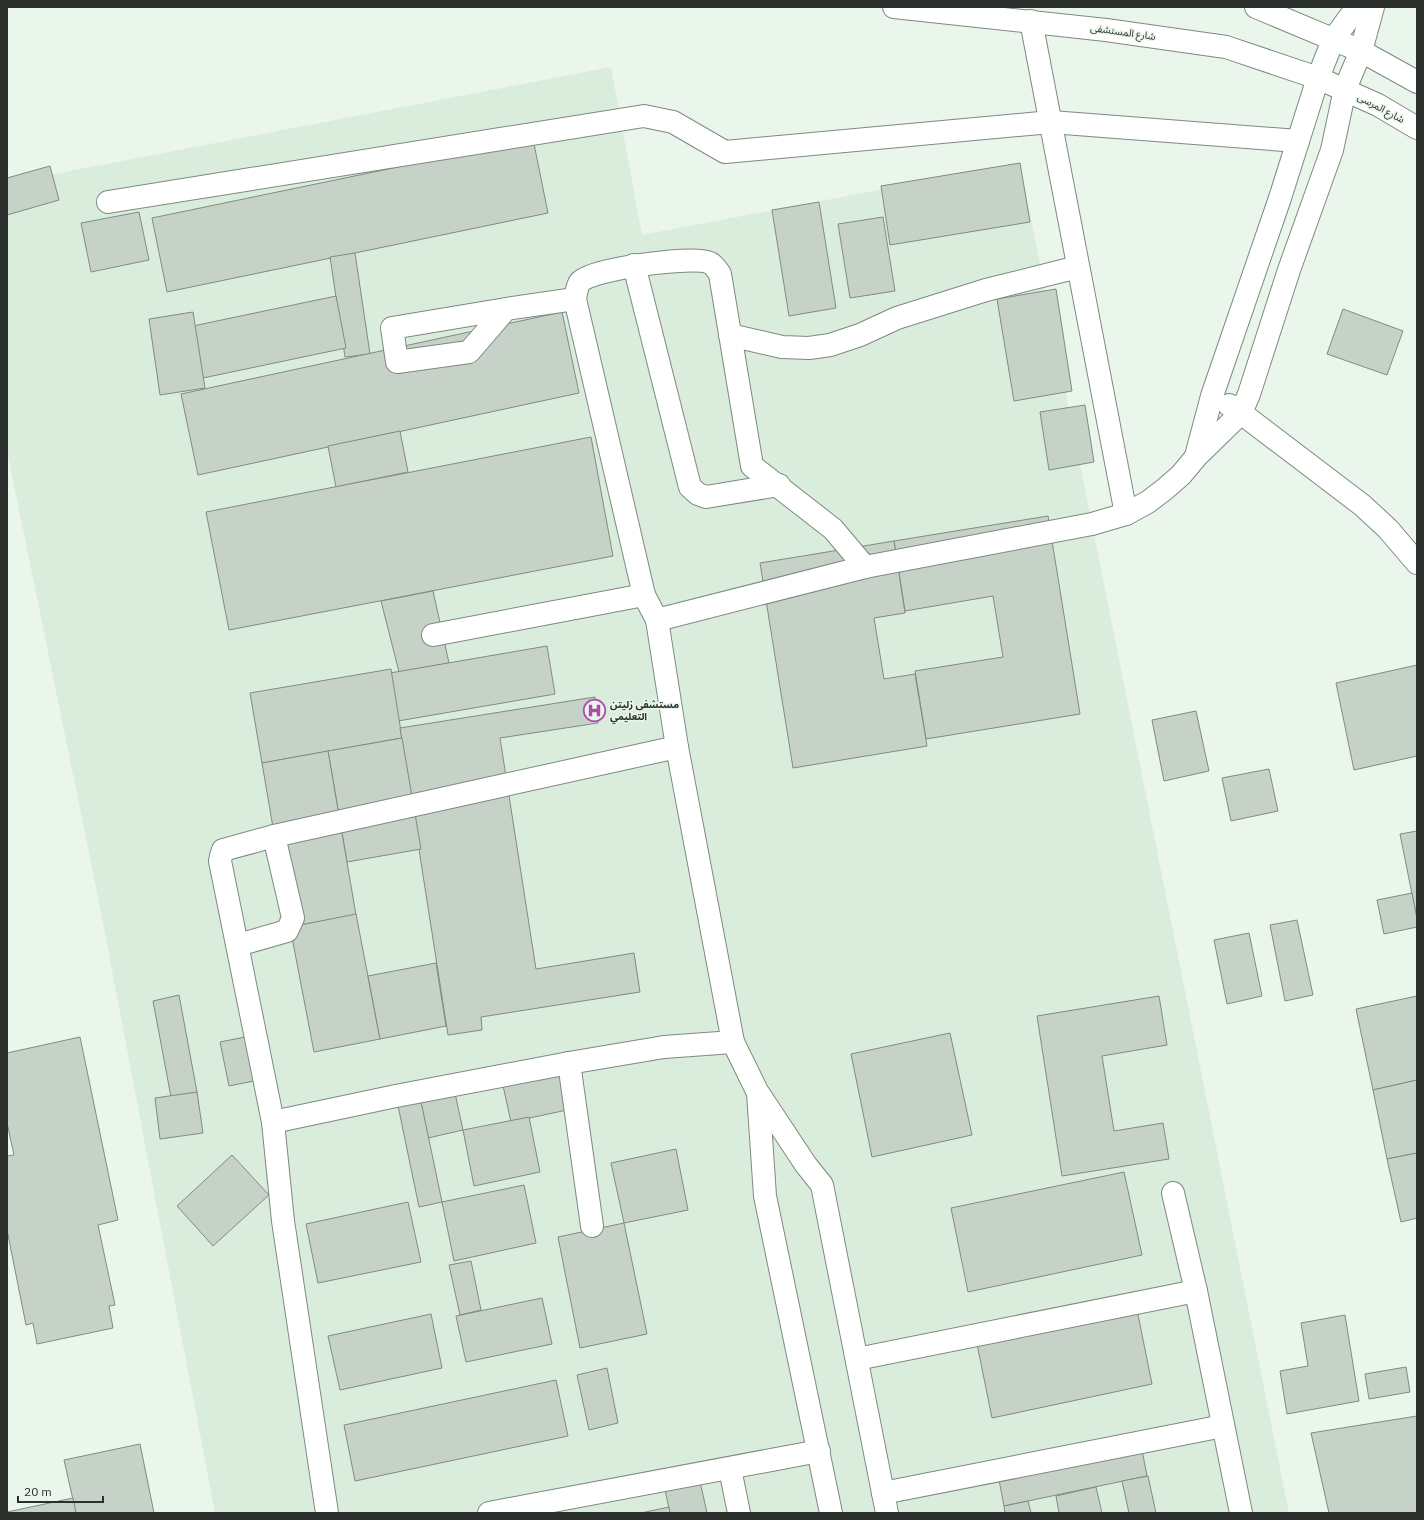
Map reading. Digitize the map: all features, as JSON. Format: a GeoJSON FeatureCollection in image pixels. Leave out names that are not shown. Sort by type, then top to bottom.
{"type":"FeatureCollection","features":[{"type":"Feature","properties":{"kind":"street","name":"شارع المستشفى"},"geometry":{"type":"LineString","coordinates":[[894,7],[1106,30],[1226,47],[1318,78],[1345,89]]}},
{"type":"Feature","properties":{"kind":"street"},"geometry":{"type":"LineString","coordinates":[[1256,7],[1361,51],[1417,82]]}},
{"type":"Feature","properties":{"kind":"street"},"geometry":{"type":"LineString","coordinates":[[1196,457],[1212,396],[1318,78],[1333,40],[1357,7]]}},
{"type":"Feature","properties":{"kind":"street"},"geometry":{"type":"LineString","coordinates":[[658,620],[865,567],[1092,524],[1126,514],[1148,502],[1165,489],[1181,475],[1196,457],[1241,413],[1249,394],[1289,270],[1332,150],[1345,89],[1361,51],[1373,7]]}},
{"type":"Feature","properties":{"kind":"street"},"geometry":{"type":"LineString","coordinates":[[1031,22],[1126,514]]}},
{"type":"Feature","properties":{"kind":"street","name":"شارع المرسى"},"geometry":{"type":"LineString","coordinates":[[1345,89],[1378,104],[1417,128]]}},
{"type":"Feature","properties":{"kind":"street"},"geometry":{"type":"LineString","coordinates":[[108,202],[644,116],[673,122],[725,152],[1051,122],[1298,141]]}},
{"type":"Feature","properties":{"kind":"street"},"geometry":{"type":"LineString","coordinates":[[865,567],[833,529],[779,485],[752,466],[720,274],[710,263],[697,260],[634,265],[589,276],[581,281],[577,288],[575,299],[644,596],[658,620],[677,747],[733,1042],[758,1093],[806,1165],[822,1184],[885,1503],[1223,1426]]}},
{"type":"Feature","properties":{"kind":"street"},"geometry":{"type":"LineString","coordinates":[[634,265],[690,487],[698,494],[706,497],[779,485]]}},
{"type":"Feature","properties":{"kind":"street"},"geometry":{"type":"LineString","coordinates":[[730,335],[782,347],[809,348],[830,345],[860,335],[897,318],[986,290],[1078,266]]}},
{"type":"Feature","properties":{"kind":"street"},"geometry":{"type":"LineString","coordinates":[[506,309],[469,352],[397,362],[392,328],[506,309],[575,299]]}},
{"type":"Feature","properties":{"kind":"street"},"geometry":{"type":"LineString","coordinates":[[1212,396],[1241,413],[1362,505],[1407,549],[1417,563]]}},
{"type":"Feature","properties":{"kind":"street"},"geometry":{"type":"LineString","coordinates":[[433,635],[644,596]]}},
{"type":"Feature","properties":{"kind":"street"},"geometry":{"type":"LineString","coordinates":[[327,1513],[283,1221],[273,1122],[220,856],[223,850],[274,836],[677,747]]}},
{"type":"Feature","properties":{"kind":"street"},"geometry":{"type":"LineString","coordinates":[[238,945],[287,931],[293,918],[274,836]]}},
{"type":"Feature","properties":{"kind":"street"},"geometry":{"type":"LineString","coordinates":[[273,1122],[396,1096],[569,1063],[664,1047],[733,1042]]}},
{"type":"Feature","properties":{"kind":"street"},"geometry":{"type":"LineString","coordinates":[[569,1063],[592,1226]]}},
{"type":"Feature","properties":{"kind":"street"},"geometry":{"type":"LineString","coordinates":[[758,1093],[765,1196],[831,1513]]}},
{"type":"Feature","properties":{"kind":"street"},"geometry":{"type":"LineString","coordinates":[[1173,1193],[1196,1291],[1241,1513]]}},
{"type":"Feature","properties":{"kind":"street"},"geometry":{"type":"LineString","coordinates":[[857,1359],[1196,1291]]}},
{"type":"Feature","properties":{"kind":"street"},"geometry":{"type":"LineString","coordinates":[[489,1513],[819,1452]]}},
{"type":"Feature","properties":{"kind":"street"},"geometry":{"type":"LineString","coordinates":[[730,1469],[739,1513]]}},
{"type":"Feature","properties":{"kind":"shaded area","name":"مستشفى زليتن التعليمي"},"geometry":{"type":"Polygon","coordinates":[[[611,67],[642,235],[1020,163],[1289,1513],[215,1513],[98,897],[7,451],[7,183],[611,67]]]}},
{"type":"Feature","properties":{"kind":"building"},"geometry":{"type":"Polygon","coordinates":[[[533,139],[548,213],[167,292],[152,218],[533,139]]]}},
{"type":"Feature","properties":{"kind":"building"},"geometry":{"type":"Polygon","coordinates":[[[1020,163],[1030,222],[890,245],[881,186],[1020,163]]]}},
{"type":"Feature","properties":{"kind":"building"},"geometry":{"type":"Polygon","coordinates":[[[50,166],[59,200],[7,215],[7,178],[50,166]]]}},
{"type":"Feature","properties":{"kind":"building"},"geometry":{"type":"Polygon","coordinates":[[[819,202],[836,308],[789,316],[772,210],[819,202]]]}},
{"type":"Feature","properties":{"kind":"building"},"geometry":{"type":"Polygon","coordinates":[[[139,212],[149,260],[91,272],[81,223],[139,212]]]}},
{"type":"Feature","properties":{"kind":"building"},"geometry":{"type":"Polygon","coordinates":[[[883,217],[895,291],[850,298],[838,224],[883,217]]]}},
{"type":"Feature","properties":{"kind":"building"},"geometry":{"type":"Polygon","coordinates":[[[355,253],[370,354],[345,357],[330,257],[355,253]]]}},
{"type":"Feature","properties":{"kind":"building"},"geometry":{"type":"Polygon","coordinates":[[[1056,289],[1072,391],[1014,401],[997,299],[1056,289]]]}},
{"type":"Feature","properties":{"kind":"building"},"geometry":{"type":"Polygon","coordinates":[[[336,296],[346,348],[203,378],[193,326],[336,296]]]}},
{"type":"Feature","properties":{"kind":"building"},"geometry":{"type":"Polygon","coordinates":[[[1343,309],[1403,331],[1387,375],[1327,354],[1343,309]]]}},
{"type":"Feature","properties":{"kind":"building"},"geometry":{"type":"Polygon","coordinates":[[[193,312],[205,388],[160,395],[149,319],[193,312]]]}},
{"type":"Feature","properties":{"kind":"building"},"geometry":{"type":"Polygon","coordinates":[[[562,312],[579,393],[198,475],[181,394],[562,312]]]}},
{"type":"Feature","properties":{"kind":"building"},"geometry":{"type":"Polygon","coordinates":[[[1085,405],[1094,462],[1049,470],[1040,412],[1085,405]]]}},
{"type":"Feature","properties":{"kind":"building"},"geometry":{"type":"Polygon","coordinates":[[[400,431],[408,472],[336,487],[328,446],[400,431]]]}},
{"type":"Feature","properties":{"kind":"building"},"geometry":{"type":"Polygon","coordinates":[[[591,437],[613,556],[229,630],[206,512],[591,437]]]}},
{"type":"Feature","properties":{"kind":"building"},"geometry":{"type":"Polygon","coordinates":[[[1048,516],[1080,714],[926,739],[915,671],[1003,657],[993,596],[905,611],[894,541],[1048,516]]]}},
{"type":"Feature","properties":{"kind":"building"},"geometry":{"type":"Polygon","coordinates":[[[894,541],[905,613],[874,618],[884,679],[915,674],[927,746],[793,768],[760,563],[894,541]]]}},
{"type":"Feature","properties":{"kind":"building"},"geometry":{"type":"Polygon","coordinates":[[[433,591],[449,663],[399,672],[381,601],[433,591]]]}},
{"type":"Feature","properties":{"kind":"building"},"geometry":{"type":"Polygon","coordinates":[[[547,646],[555,694],[398,721],[390,673],[547,646]]]}},
{"type":"Feature","properties":{"kind":"building"},"geometry":{"type":"Polygon","coordinates":[[[1417,665],[1417,756],[1354,770],[1336,683],[1417,665]]]}},
{"type":"Feature","properties":{"kind":"building"},"geometry":{"type":"Polygon","coordinates":[[[391,669],[402,738],[262,763],[250,693],[391,669]]]}},
{"type":"Feature","properties":{"kind":"building"},"geometry":{"type":"Polygon","coordinates":[[[595,697],[598,723],[500,738],[536,969],[634,953],[640,992],[481,1017],[482,1030],[448,1035],[400,728],[595,697]]]}},
{"type":"Feature","properties":{"kind":"building"},"geometry":{"type":"Polygon","coordinates":[[[1196,711],[1209,771],[1164,781],[1152,720],[1196,711]]]}},
{"type":"Feature","properties":{"kind":"building"},"geometry":{"type":"Polygon","coordinates":[[[402,738],[421,849],[347,862],[328,751],[402,738]]]}},
{"type":"Feature","properties":{"kind":"building"},"geometry":{"type":"Polygon","coordinates":[[[328,751],[356,915],[290,927],[262,763],[328,751]]]}},
{"type":"Feature","properties":{"kind":"building"},"geometry":{"type":"Polygon","coordinates":[[[1269,769],[1278,811],[1231,821],[1222,778],[1269,769]]]}},
{"type":"Feature","properties":{"kind":"building"},"geometry":{"type":"Polygon","coordinates":[[[1417,831],[1417,919],[1400,834],[1417,831]]]}},
{"type":"Feature","properties":{"kind":"building"},"geometry":{"type":"Polygon","coordinates":[[[1412,893],[1417,927],[1384,934],[1377,900],[1412,893]]]}},
{"type":"Feature","properties":{"kind":"building"},"geometry":{"type":"Polygon","coordinates":[[[356,914],[380,1039],[314,1052],[290,927],[356,914]]]}},
{"type":"Feature","properties":{"kind":"building"},"geometry":{"type":"Polygon","coordinates":[[[1297,920],[1313,995],[1285,1001],[1270,925],[1297,920]]]}},
{"type":"Feature","properties":{"kind":"building"},"geometry":{"type":"Polygon","coordinates":[[[1249,933],[1262,996],[1227,1004],[1214,940],[1249,933]]]}},
{"type":"Feature","properties":{"kind":"building"},"geometry":{"type":"Polygon","coordinates":[[[436,963],[446,1026],[380,1039],[368,976],[436,963]]]}},
{"type":"Feature","properties":{"kind":"building"},"geometry":{"type":"Polygon","coordinates":[[[179,995],[197,1092],[171,1097],[153,1001],[179,995]]]}},
{"type":"Feature","properties":{"kind":"building"},"geometry":{"type":"Polygon","coordinates":[[[1159,996],[1167,1045],[1102,1056],[1114,1131],[1163,1123],[1169,1159],[1062,1176],[1037,1016],[1159,996]]]}},
{"type":"Feature","properties":{"kind":"building"},"geometry":{"type":"Polygon","coordinates":[[[1417,996],[1417,1080],[1373,1090],[1356,1009],[1417,996]]]}},
{"type":"Feature","properties":{"kind":"building"},"geometry":{"type":"Polygon","coordinates":[[[950,1033],[972,1135],[872,1157],[851,1054],[950,1033]]]}},
{"type":"Feature","properties":{"kind":"building"},"geometry":{"type":"Polygon","coordinates":[[[80,1037],[118,1220],[98,1225],[115,1305],[109,1306],[113,1328],[37,1344],[33,1323],[26,1325],[7,1230],[7,1156],[14,1155],[7,1123],[7,1053],[80,1037]]]}},
{"type":"Feature","properties":{"kind":"building"},"geometry":{"type":"Polygon","coordinates":[[[245,1037],[254,1081],[229,1086],[220,1042],[245,1037]]]}},
{"type":"Feature","properties":{"kind":"building"},"geometry":{"type":"Polygon","coordinates":[[[559,1069],[567,1110],[511,1122],[502,1081],[559,1069]]]}},
{"type":"Feature","properties":{"kind":"building"},"geometry":{"type":"Polygon","coordinates":[[[1417,1080],[1417,1153],[1387,1159],[1373,1090],[1417,1080]]]}},
{"type":"Feature","properties":{"kind":"building"},"geometry":{"type":"Polygon","coordinates":[[[453,1084],[463,1130],[428,1138],[419,1092],[453,1084]]]}},
{"type":"Feature","properties":{"kind":"building"},"geometry":{"type":"Polygon","coordinates":[[[197,1092],[203,1133],[160,1139],[155,1098],[197,1092]]]}},
{"type":"Feature","properties":{"kind":"building"},"geometry":{"type":"Polygon","coordinates":[[[419,1092],[442,1202],[419,1207],[396,1096],[419,1092]]]}},
{"type":"Feature","properties":{"kind":"building"},"geometry":{"type":"Polygon","coordinates":[[[529,1117],[540,1172],[474,1186],[463,1130],[529,1117]]]}},
{"type":"Feature","properties":{"kind":"building"},"geometry":{"type":"Polygon","coordinates":[[[676,1149],[688,1210],[624,1223],[611,1163],[676,1149]]]}},
{"type":"Feature","properties":{"kind":"building"},"geometry":{"type":"Polygon","coordinates":[[[1417,1153],[1417,1218],[1401,1222],[1387,1159],[1417,1153]]]}},
{"type":"Feature","properties":{"kind":"building"},"geometry":{"type":"Polygon","coordinates":[[[232,1155],[269,1195],[213,1246],[177,1206],[232,1155]]]}},
{"type":"Feature","properties":{"kind":"building"},"geometry":{"type":"Polygon","coordinates":[[[1124,1172],[1142,1255],[968,1292],[951,1208],[1124,1172]]]}},
{"type":"Feature","properties":{"kind":"building"},"geometry":{"type":"Polygon","coordinates":[[[524,1185],[536,1243],[454,1261],[442,1202],[524,1185]]]}},
{"type":"Feature","properties":{"kind":"building"},"geometry":{"type":"Polygon","coordinates":[[[408,1202],[421,1262],[318,1283],[306,1224],[408,1202]]]}},
{"type":"Feature","properties":{"kind":"building"},"geometry":{"type":"Polygon","coordinates":[[[624,1223],[647,1334],[580,1348],[558,1237],[624,1223]]]}},
{"type":"Feature","properties":{"kind":"building"},"geometry":{"type":"Polygon","coordinates":[[[471,1261],[481,1310],[460,1315],[449,1265],[471,1261]]]}},
{"type":"Feature","properties":{"kind":"building"},"geometry":{"type":"Polygon","coordinates":[[[542,1298],[552,1344],[466,1362],[456,1316],[542,1298]]]}},
{"type":"Feature","properties":{"kind":"building"},"geometry":{"type":"Polygon","coordinates":[[[1136,1305],[1152,1384],[992,1418],[976,1339],[1136,1305]]]}},
{"type":"Feature","properties":{"kind":"building"},"geometry":{"type":"Polygon","coordinates":[[[431,1314],[442,1368],[340,1390],[328,1336],[431,1314]]]}},
{"type":"Feature","properties":{"kind":"building"},"geometry":{"type":"Polygon","coordinates":[[[1345,1315],[1359,1401],[1287,1414],[1280,1371],[1308,1366],[1301,1323],[1345,1315]]]}},
{"type":"Feature","properties":{"kind":"building"},"geometry":{"type":"Polygon","coordinates":[[[1406,1367],[1410,1392],[1369,1399],[1365,1374],[1406,1367]]]}},
{"type":"Feature","properties":{"kind":"building"},"geometry":{"type":"Polygon","coordinates":[[[607,1368],[618,1423],[589,1430],[577,1375],[607,1368]]]}},
{"type":"Feature","properties":{"kind":"building"},"geometry":{"type":"Polygon","coordinates":[[[556,1380],[568,1436],[355,1481],[344,1425],[556,1380]]]}},
{"type":"Feature","properties":{"kind":"building"},"geometry":{"type":"Polygon","coordinates":[[[1417,1416],[1417,1513],[1329,1513],[1311,1433],[1417,1416]]]}},
{"type":"Feature","properties":{"kind":"building"},"geometry":{"type":"Polygon","coordinates":[[[140,1444],[154,1513],[76,1513],[64,1460],[140,1444]]]}},
{"type":"Feature","properties":{"kind":"building"},"geometry":{"type":"Polygon","coordinates":[[[1142,1450],[1147,1476],[1004,1506],[999,1480],[1142,1450]]]}},
{"type":"Feature","properties":{"kind":"building"},"geometry":{"type":"Polygon","coordinates":[[[1148,1476],[1156,1513],[1129,1513],[1122,1481],[1148,1476]]]}},
{"type":"Feature","properties":{"kind":"building"},"geometry":{"type":"Polygon","coordinates":[[[699,1477],[707,1513],[670,1513],[664,1485],[699,1477]]]}},
{"type":"Feature","properties":{"kind":"building"},"geometry":{"type":"Polygon","coordinates":[[[1096,1487],[1102,1513],[1059,1513],[1056,1496],[1096,1487]]]}},
{"type":"Feature","properties":{"kind":"building"},"geometry":{"type":"Polygon","coordinates":[[[73,1498],[76,1513],[7,1513],[7,1512],[73,1498]]]}},
{"type":"Feature","properties":{"kind":"building"},"geometry":{"type":"Polygon","coordinates":[[[1028,1501],[1031,1513],[1005,1513],[1004,1506],[1028,1501]]]}},
{"type":"Feature","properties":{"kind":"building"},"geometry":{"type":"Polygon","coordinates":[[[669,1507],[670,1513],[641,1513],[669,1507]]]}},
{"type":"Feature","properties":{"kind":"place","name":"مستشفى زليتن التعليمي"},"geometry":{"type":"Point","coordinates":[594,710]}}]}
